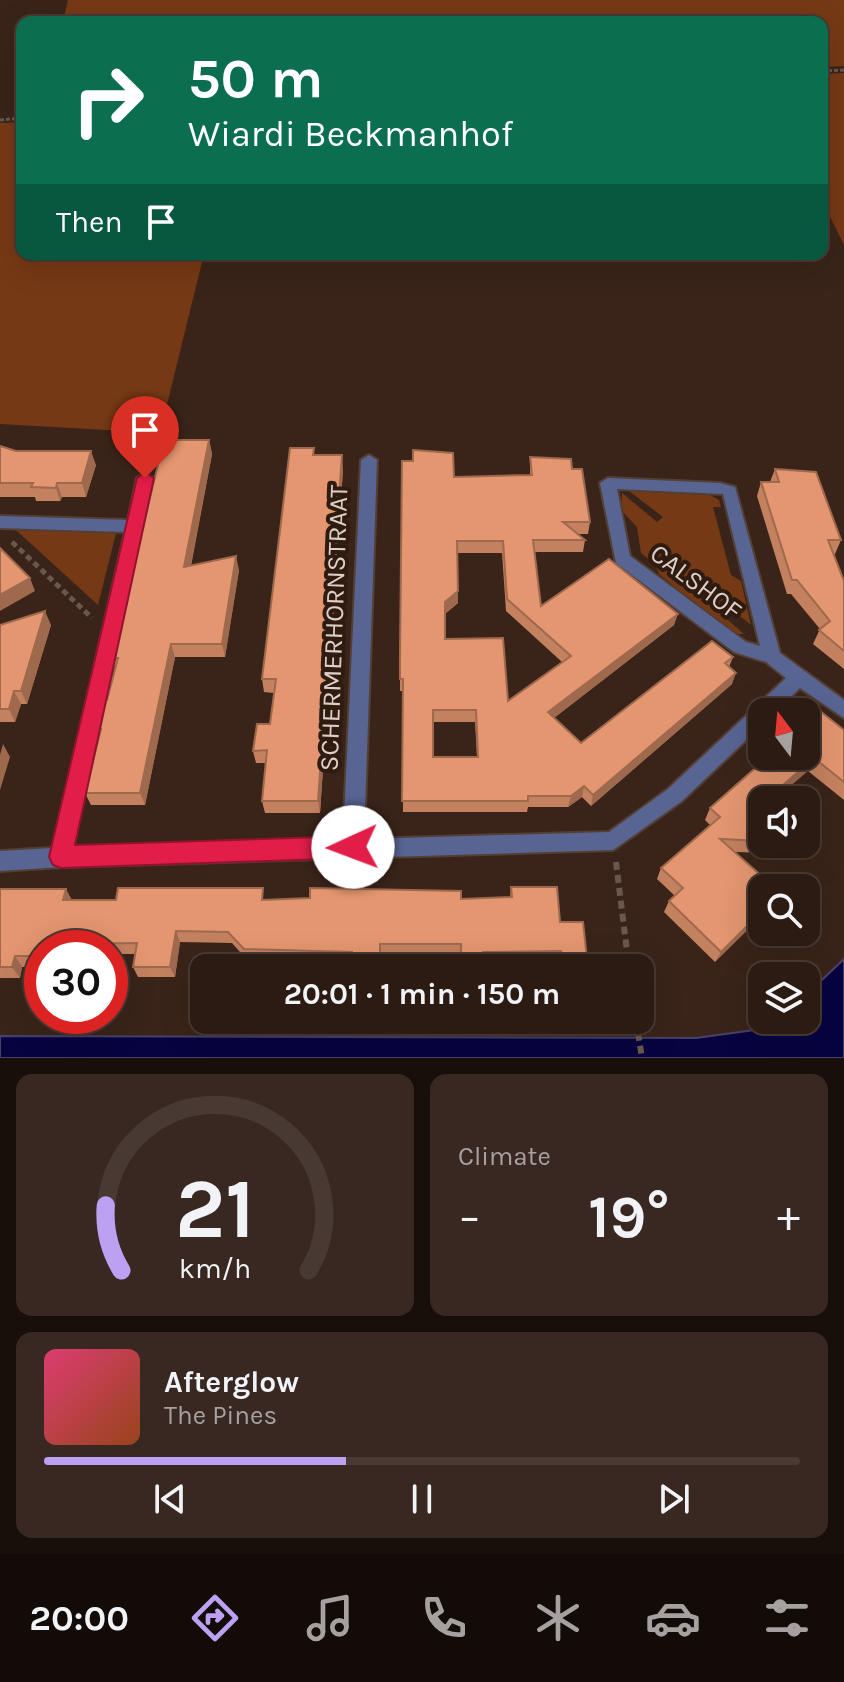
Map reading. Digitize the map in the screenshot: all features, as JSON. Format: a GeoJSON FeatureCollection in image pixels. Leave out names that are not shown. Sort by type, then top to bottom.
{"type":"FeatureCollection","features":[{"type":"Feature","properties":{"kind":"street","name":"SCHERMERHORNSTRAAT"},"geometry":{"type":"LineString","coordinates":[[353,847],[369,460]]}},
{"type":"Feature","properties":{"kind":"street"},"geometry":{"type":"LineString","coordinates":[[61,857],[145,478]]}},
{"type":"Feature","properties":{"kind":"street","name":"CALSHOF"},"geometry":{"type":"LineString","coordinates":[[772,657],[730,491],[608,483],[622,559],[740,647],[772,657],[844,710]]}},
{"type":"Feature","properties":{"kind":"street"},"geometry":{"type":"LineString","coordinates":[[0,522],[134,526]]}},
{"type":"Feature","properties":{"kind":"street"},"geometry":{"type":"LineString","coordinates":[[777,698],[799,677]]}},
{"type":"Feature","properties":{"kind":"street"},"geometry":{"type":"LineString","coordinates":[[0,861],[353,847],[613,841],[675,795],[748,725]]}},
{"type":"Feature","properties":{"kind":"path"},"geometry":{"type":"LineString","coordinates":[[11,541],[110,635]]}},
{"type":"Feature","properties":{"kind":"path"},"geometry":{"type":"LineString","coordinates":[[613,841],[627,954]]}},
{"type":"Feature","properties":{"kind":"path"},"geometry":{"type":"LineString","coordinates":[[638,1034],[642,1058]]}},
{"type":"Feature","properties":{"kind":"shaded area"},"geometry":{"type":"Polygon","coordinates":[[[68,0],[844,0],[844,66],[828,67],[828,16],[64,16],[68,0]]]}},
{"type":"Feature","properties":{"kind":"shaded area"},"geometry":{"type":"Polygon","coordinates":[[[844,73],[844,245],[828,212],[828,74],[844,73]]]}},
{"type":"Feature","properties":{"kind":"shaded area"},"geometry":{"type":"Polygon","coordinates":[[[16,122],[16,260],[203,260],[160,433],[0,424],[0,123],[16,122]]]}},
{"type":"Feature","properties":{"kind":"shaded area"},"geometry":{"type":"Polygon","coordinates":[[[629,491],[710,495],[719,500],[721,507],[713,507],[731,575],[741,581],[751,625],[720,600],[721,614],[744,634],[733,634],[659,574],[656,565],[641,553],[637,527],[621,510],[622,493],[657,522],[663,517],[629,491]]]}},
{"type":"Feature","properties":{"kind":"shaded area"},"geometry":{"type":"Polygon","coordinates":[[[16,530],[116,533],[98,605],[16,530]]]}},
{"type":"Feature","properties":{"kind":"shaded area"},"geometry":{"type":"Polygon","coordinates":[[[844,959],[844,1058],[0,1058],[0,1036],[696,1038],[748,1031],[748,1034],[820,1034],[820,982],[844,959]]]}},
{"type":"Feature","properties":{"kind":"building"},"geometry":{"type":"Polygon","coordinates":[[[164,440],[209,440],[184,567],[236,556],[222,644],[171,644],[140,793],[85,793],[101,729],[94,729],[101,700],[107,700],[118,658],[111,658],[164,440]]]}},
{"type":"Feature","properties":{"kind":"building"},"geometry":{"type":"Polygon","coordinates":[[[0,446],[16,451],[91,451],[82,483],[57,483],[56,488],[31,487],[33,483],[0,483],[0,446]]]}},
{"type":"Feature","properties":{"kind":"building"},"geometry":{"type":"Polygon","coordinates":[[[290,448],[314,448],[313,455],[342,455],[318,801],[262,801],[267,750],[253,751],[257,724],[270,724],[276,679],[262,679],[290,448]]]}},
{"type":"Feature","properties":{"kind":"building"},"geometry":{"type":"Polygon","coordinates":[[[413,450],[453,453],[454,477],[532,475],[530,457],[571,459],[572,469],[582,469],[590,522],[563,522],[585,540],[533,540],[541,606],[609,559],[678,614],[548,712],[581,743],[712,641],[733,657],[725,663],[736,673],[593,795],[584,786],[571,796],[528,796],[528,801],[402,801],[402,461],[413,461],[413,450]],[[457,541],[458,591],[445,602],[445,639],[503,638],[508,701],[571,656],[507,599],[503,541],[457,541]],[[433,710],[433,757],[478,757],[476,710],[433,710]]]}},
{"type":"Feature","properties":{"kind":"building"},"geometry":{"type":"Polygon","coordinates":[[[775,469],[816,472],[841,540],[828,540],[844,581],[844,651],[819,630],[830,621],[797,580],[792,580],[761,482],[779,482],[775,469]]]}},
{"type":"Feature","properties":{"kind":"building"},"geometry":{"type":"Polygon","coordinates":[[[0,548],[30,578],[0,595],[0,548]]]}},
{"type":"Feature","properties":{"kind":"building"},"geometry":{"type":"Polygon","coordinates":[[[45,611],[21,691],[14,691],[9,709],[0,709],[0,625],[45,611]]]}},
{"type":"Feature","properties":{"kind":"building"},"geometry":{"type":"Polygon","coordinates":[[[820,711],[844,730],[844,782],[820,763],[820,711]]]}},
{"type":"Feature","properties":{"kind":"building"},"geometry":{"type":"Polygon","coordinates":[[[753,770],[800,770],[782,786],[748,786],[748,840],[720,839],[759,874],[748,874],[748,925],[721,952],[669,901],[683,888],[661,868],[720,817],[710,808],[753,770]]]}},
{"type":"Feature","properties":{"kind":"building"},"geometry":{"type":"Polygon","coordinates":[[[511,887],[557,887],[560,922],[583,922],[586,954],[561,954],[561,951],[461,954],[461,944],[380,944],[380,954],[244,949],[228,932],[176,931],[170,967],[133,967],[137,943],[128,943],[128,930],[24,930],[24,956],[15,956],[12,967],[0,967],[0,889],[66,889],[63,900],[116,900],[118,888],[263,888],[262,900],[310,898],[310,888],[461,891],[461,899],[512,897],[511,887]]]}},
{"type":"Feature","properties":{"kind":"route"},"geometry":{"type":"LineString","coordinates":[[145,478],[61,857],[353,847]]}}]}
